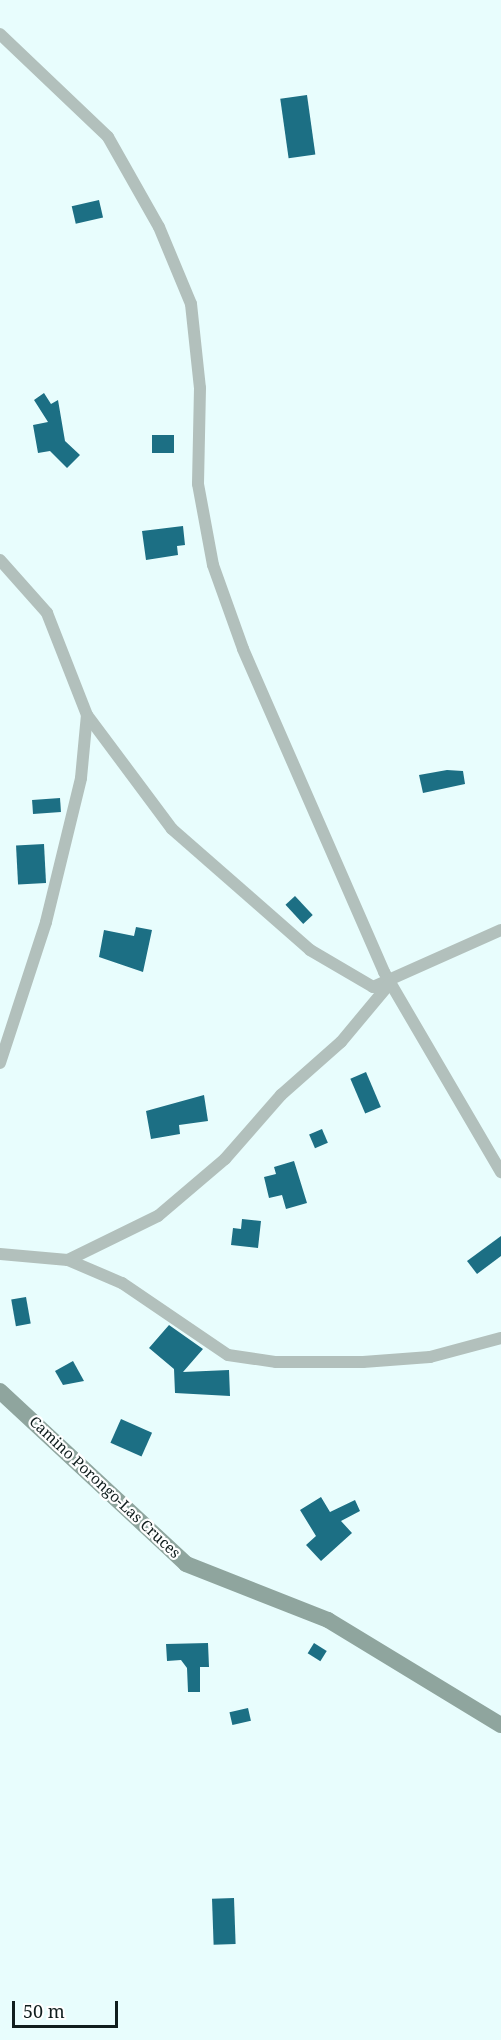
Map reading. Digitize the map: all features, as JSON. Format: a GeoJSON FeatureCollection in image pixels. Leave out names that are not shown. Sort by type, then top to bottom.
{"type":"FeatureCollection","features":[{"type":"Feature","properties":{"kind":"main road","name":"Camino Porongo-Las Cruces"},"geometry":{"type":"LineString","coordinates":[[0,1391],[186,1564],[328,1620],[501,1725]]}},
{"type":"Feature","properties":{"kind":"street"},"geometry":{"type":"LineString","coordinates":[[0,34],[108,137],[159,227],[191,304],[200,388],[198,484],[213,565],[285,752],[391,982],[501,1172]]}},
{"type":"Feature","properties":{"kind":"street"},"geometry":{"type":"LineString","coordinates":[[0,560],[47,613],[87,715],[172,829],[266,916],[373,987],[391,982],[501,930]]}},
{"type":"Feature","properties":{"kind":"street"},"geometry":{"type":"LineString","coordinates":[[0,1063],[46,922],[81,778],[87,715]]}},
{"type":"Feature","properties":{"kind":"street"},"geometry":{"type":"LineString","coordinates":[[68,1260],[159,1216],[225,1159],[281,1095],[341,1042],[391,982]]}},
{"type":"Feature","properties":{"kind":"street"},"geometry":{"type":"LineString","coordinates":[[0,1254],[68,1260],[122,1283],[228,1355],[276,1362],[363,1362],[430,1357],[501,1338]]}},
{"type":"Feature","properties":{"kind":"building"},"geometry":{"type":"Polygon","coordinates":[[[307,95],[315,154],[289,158],[280,99],[307,95]]]}},
{"type":"Feature","properties":{"kind":"building"},"geometry":{"type":"Polygon","coordinates":[[[99,200],[103,218],[76,224],[72,206],[99,200]]]}},
{"type":"Feature","properties":{"kind":"building"},"geometry":{"type":"Polygon","coordinates":[[[44,393],[51,404],[58,400],[65,441],[80,455],[67,468],[50,451],[38,453],[33,425],[48,422],[34,400],[44,393]]]}},
{"type":"Feature","properties":{"kind":"building"},"geometry":{"type":"Polygon","coordinates":[[[152,435],[174,435],[174,453],[152,453],[152,435]]]}},
{"type":"Feature","properties":{"kind":"building"},"geometry":{"type":"Polygon","coordinates":[[[183,526],[185,545],[177,546],[178,555],[146,560],[142,531],[183,526]]]}},
{"type":"Feature","properties":{"kind":"building"},"geometry":{"type":"Polygon","coordinates":[[[447,770],[463,771],[465,784],[423,793],[419,775],[447,770]]]}},
{"type":"Feature","properties":{"kind":"building"},"geometry":{"type":"Polygon","coordinates":[[[60,798],[61,812],[33,814],[32,800],[60,798]]]}},
{"type":"Feature","properties":{"kind":"building"},"geometry":{"type":"Polygon","coordinates":[[[44,844],[46,883],[18,884],[16,845],[44,844]]]}},
{"type":"Feature","properties":{"kind":"building"},"geometry":{"type":"Polygon","coordinates":[[[295,896],[313,915],[303,924],[285,905],[295,896]]]}},
{"type":"Feature","properties":{"kind":"building"},"geometry":{"type":"Polygon","coordinates":[[[136,927],[152,930],[143,972],[99,957],[104,930],[134,936],[136,927]]]}},
{"type":"Feature","properties":{"kind":"building"},"geometry":{"type":"Polygon","coordinates":[[[366,1072],[381,1107],[365,1114],[350,1079],[366,1072]]]}},
{"type":"Feature","properties":{"kind":"building"},"geometry":{"type":"Polygon","coordinates":[[[204,1095],[208,1121],[179,1125],[180,1134],[151,1139],[146,1111],[204,1095]]]}},
{"type":"Feature","properties":{"kind":"building"},"geometry":{"type":"Polygon","coordinates":[[[322,1129],[328,1143],[315,1148],[309,1134],[322,1129]]]}},
{"type":"Feature","properties":{"kind":"building"},"geometry":{"type":"Polygon","coordinates":[[[294,1161],[307,1203],[286,1209],[282,1195],[269,1198],[264,1177],[276,1174],[274,1167],[294,1161]]]}},
{"type":"Feature","properties":{"kind":"building"},"geometry":{"type":"Polygon","coordinates":[[[242,1219],[261,1221],[258,1248],[231,1245],[233,1228],[241,1229],[242,1219]]]}},
{"type":"Feature","properties":{"kind":"building"},"geometry":{"type":"Polygon","coordinates":[[[501,1236],[501,1256],[477,1274],[467,1261],[501,1236]]]}},
{"type":"Feature","properties":{"kind":"building"},"geometry":{"type":"Polygon","coordinates":[[[26,1297],[31,1324],[16,1326],[11,1300],[26,1297]]]}},
{"type":"Feature","properties":{"kind":"building"},"geometry":{"type":"Polygon","coordinates":[[[169,1325],[203,1349],[183,1372],[229,1370],[230,1396],[175,1393],[174,1369],[149,1348],[169,1325]]]}},
{"type":"Feature","properties":{"kind":"building"},"geometry":{"type":"Polygon","coordinates":[[[73,1361],[84,1381],[63,1385],[55,1371],[73,1361]]]}},
{"type":"Feature","properties":{"kind":"building"},"geometry":{"type":"Polygon","coordinates":[[[121,1419],[152,1433],[141,1457],[110,1443],[121,1419]]]}},
{"type":"Feature","properties":{"kind":"building"},"geometry":{"type":"Polygon","coordinates":[[[321,1497],[330,1512],[355,1500],[360,1511],[341,1521],[352,1533],[321,1561],[306,1545],[316,1536],[300,1510],[321,1497]]]}},
{"type":"Feature","properties":{"kind":"building"},"geometry":{"type":"Polygon","coordinates":[[[208,1643],[209,1667],[200,1667],[200,1692],[188,1692],[187,1668],[181,1660],[167,1661],[166,1644],[208,1643]]]}},
{"type":"Feature","properties":{"kind":"building"},"geometry":{"type":"Polygon","coordinates":[[[314,1643],[327,1651],[320,1661],[308,1653],[314,1643]]]}},
{"type":"Feature","properties":{"kind":"building"},"geometry":{"type":"Polygon","coordinates":[[[248,1708],[251,1721],[232,1725],[229,1712],[248,1708]]]}},
{"type":"Feature","properties":{"kind":"building"},"geometry":{"type":"Polygon","coordinates":[[[234,1898],[236,1944],[214,1945],[212,1899],[234,1898]]]}}]}
